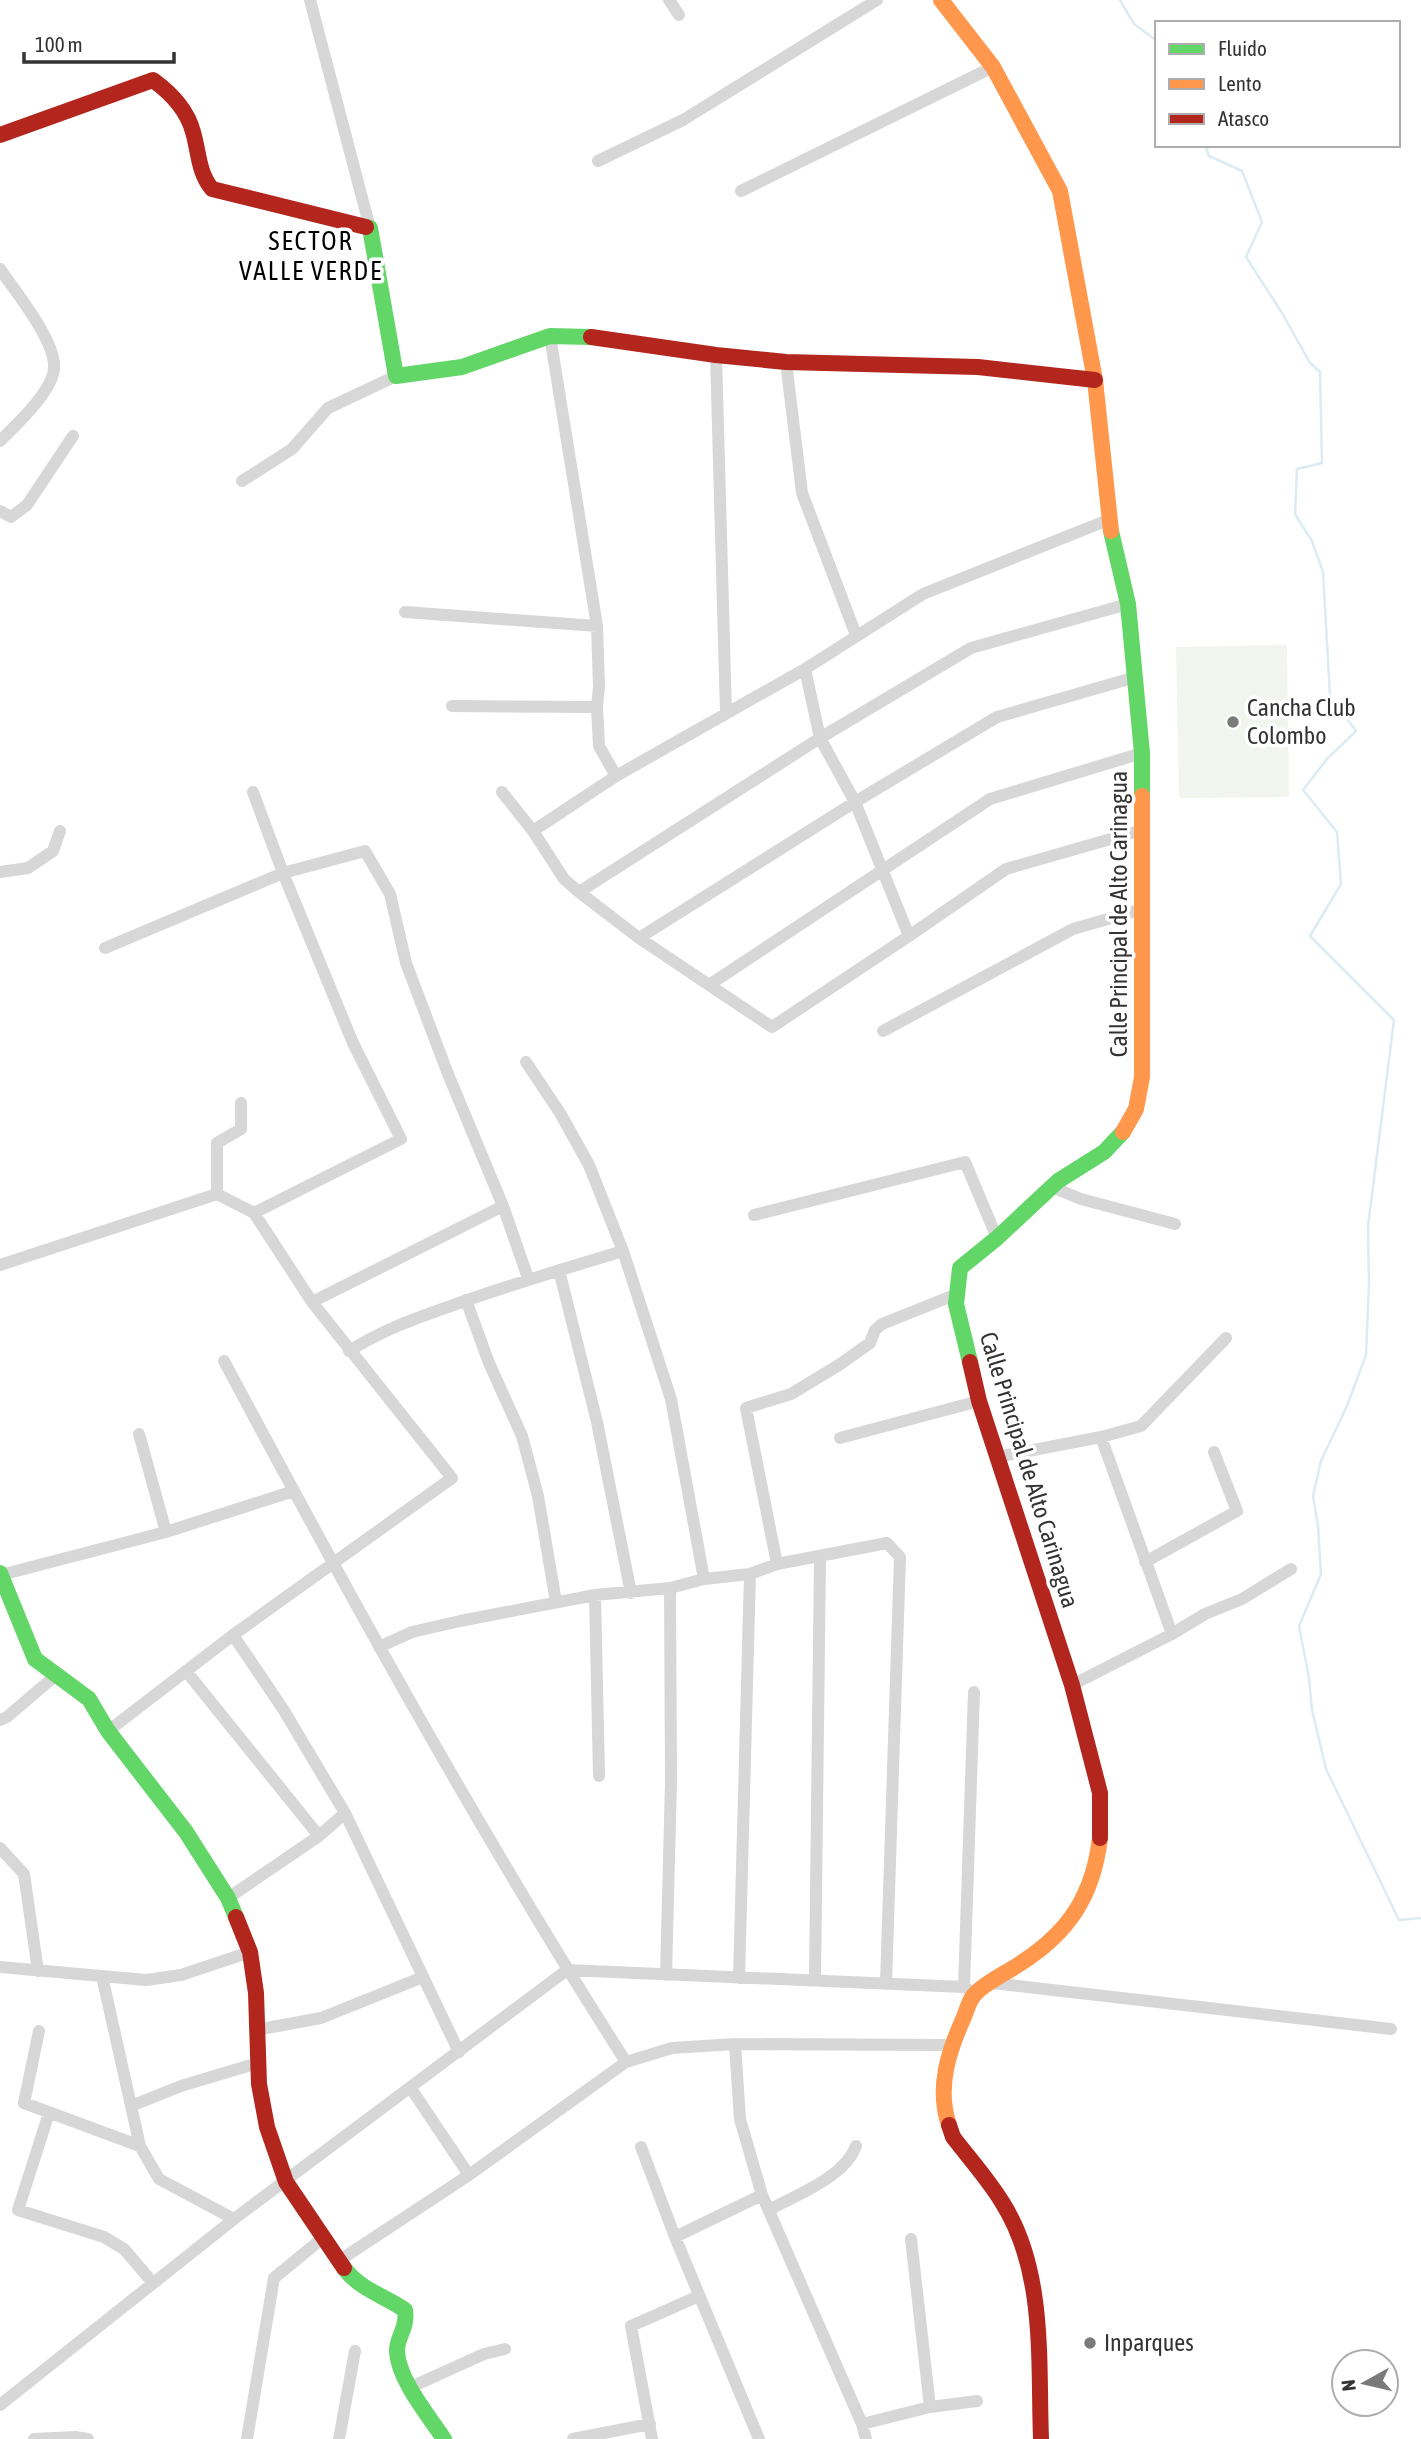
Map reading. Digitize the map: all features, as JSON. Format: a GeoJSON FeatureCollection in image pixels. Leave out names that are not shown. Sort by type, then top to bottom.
{"type":"FeatureCollection","features":[{"type":"Feature","properties":{"kind":"street"},"geometry":{"type":"LineString","coordinates":[[310,0],[370,228],[396,376]]}},
{"type":"Feature","properties":{"kind":"street"},"geometry":{"type":"LineString","coordinates":[[669,0],[679,15]]}},
{"type":"Feature","properties":{"kind":"street"},"geometry":{"type":"LineString","coordinates":[[598,161],[683,120],[877,0]]}},
{"type":"Feature","properties":{"kind":"street","name":"Calle Principal de Alto Carinagua"},"geometry":{"type":"LineString","coordinates":[[941,0],[993,67],[1060,191],[1095,380],[1108,520],[1128,604],[1142,753],[1142,1077],[1136,1109],[1125,1129],[1104,1153],[1052,1187],[998,1238],[960,1268],[956,1304],[979,1401],[1072,1685],[1100,1793],[1101,1833],[1097,1865],[1088,1892],[1071,1919],[1046,1947],[992,1983],[970,1990]]}},
{"type":"Feature","properties":{"kind":"street"},"geometry":{"type":"LineString","coordinates":[[741,191],[993,67]]}},
{"type":"Feature","properties":{"kind":"street"},"geometry":{"type":"LineString","coordinates":[[0,135],[153,80],[170,92],[190,122],[203,180],[212,189],[370,228]]}},
{"type":"Feature","properties":{"kind":"street"},"geometry":{"type":"LineString","coordinates":[[0,269],[48,342],[54,368],[42,396],[0,441]]}},
{"type":"Feature","properties":{"kind":"street"},"geometry":{"type":"LineString","coordinates":[[242,481],[292,449],[328,408],[396,376],[462,367],[550,336],[589,337],[786,362],[978,367],[1095,380]]}},
{"type":"Feature","properties":{"kind":"street"},"geometry":{"type":"LineString","coordinates":[[550,336],[597,626],[599,746],[617,776]]}},
{"type":"Feature","properties":{"kind":"street"},"geometry":{"type":"LineString","coordinates":[[716,355],[726,714]]}},
{"type":"Feature","properties":{"kind":"street"},"geometry":{"type":"LineString","coordinates":[[786,362],[802,493],[856,635]]}},
{"type":"Feature","properties":{"kind":"street"},"geometry":{"type":"LineString","coordinates":[[0,511],[11,517],[27,505],[73,436]]}},
{"type":"Feature","properties":{"kind":"street"},"geometry":{"type":"LineString","coordinates":[[533,831],[617,776],[805,669],[923,594],[1108,520]]}},
{"type":"Feature","properties":{"kind":"street"},"geometry":{"type":"LineString","coordinates":[[579,892],[820,738],[971,648],[1128,604]]}},
{"type":"Feature","properties":{"kind":"street"},"geometry":{"type":"LineString","coordinates":[[405,612],[597,626]]}},
{"type":"Feature","properties":{"kind":"street"},"geometry":{"type":"LineString","coordinates":[[805,669],[820,738],[855,802],[909,936]]}},
{"type":"Feature","properties":{"kind":"street"},"geometry":{"type":"LineString","coordinates":[[639,938],[855,802],[997,718],[1136,677]]}},
{"type":"Feature","properties":{"kind":"street"},"geometry":{"type":"LineString","coordinates":[[452,706],[597,707]]}},
{"type":"Feature","properties":{"kind":"street"},"geometry":{"type":"LineString","coordinates":[[709,985],[990,799],[1142,753]]}},
{"type":"Feature","properties":{"kind":"street"},"geometry":{"type":"LineString","coordinates":[[253,792],[282,873],[353,1043],[401,1139],[254,1213]]}},
{"type":"Feature","properties":{"kind":"street"},"geometry":{"type":"LineString","coordinates":[[502,792],[533,831],[564,879],[639,938],[772,1027],[1006,870],[1142,830]]}},
{"type":"Feature","properties":{"kind":"street"},"geometry":{"type":"LineString","coordinates":[[0,872],[28,868],[53,851],[60,831]]}},
{"type":"Feature","properties":{"kind":"street"},"geometry":{"type":"LineString","coordinates":[[105,948],[282,873],[365,851],[390,894],[406,963],[448,1074],[503,1206],[528,1278]]}},
{"type":"Feature","properties":{"kind":"street"},"geometry":{"type":"LineString","coordinates":[[883,1031],[1073,929],[1143,909]]}},
{"type":"Feature","properties":{"kind":"street"},"geometry":{"type":"LineString","coordinates":[[526,1062],[560,1113],[589,1165],[623,1251],[671,1399],[704,1579]]}},
{"type":"Feature","properties":{"kind":"street"},"geometry":{"type":"LineString","coordinates":[[217,1194],[217,1143],[241,1129],[241,1103]]}},
{"type":"Feature","properties":{"kind":"street"},"geometry":{"type":"LineString","coordinates":[[754,1215],[965,1162],[998,1238]]}},
{"type":"Feature","properties":{"kind":"street"},"geometry":{"type":"LineString","coordinates":[[1052,1187],[1081,1199],[1175,1224]]}},
{"type":"Feature","properties":{"kind":"street"},"geometry":{"type":"LineString","coordinates":[[0,1265],[217,1194],[254,1213],[312,1302],[452,1478],[233,1635],[108,1731]]}},
{"type":"Feature","properties":{"kind":"street"},"geometry":{"type":"LineString","coordinates":[[312,1302],[503,1206]]}},
{"type":"Feature","properties":{"kind":"street"},"geometry":{"type":"LineString","coordinates":[[349,1351],[380,1332],[466,1300],[528,1278],[623,1251]]}},
{"type":"Feature","properties":{"kind":"street"},"geometry":{"type":"LineString","coordinates":[[559,1270],[597,1422],[631,1593]]}},
{"type":"Feature","properties":{"kind":"street"},"geometry":{"type":"LineString","coordinates":[[777,1564],[746,1408],[791,1394],[839,1365],[870,1343],[875,1330],[882,1324],[957,1294]]}},
{"type":"Feature","properties":{"kind":"street"},"geometry":{"type":"LineString","coordinates":[[466,1300],[489,1363],[522,1436],[538,1496],[556,1602]]}},
{"type":"Feature","properties":{"kind":"street"},"geometry":{"type":"LineString","coordinates":[[997,1457],[1101,1437],[1141,1426],[1226,1338]]}},
{"type":"Feature","properties":{"kind":"street"},"geometry":{"type":"LineString","coordinates":[[224,1361],[331,1563],[379,1647],[568,1970],[626,2062]]}},
{"type":"Feature","properties":{"kind":"street"},"geometry":{"type":"LineString","coordinates":[[840,1438],[979,1401]]}},
{"type":"Feature","properties":{"kind":"street"},"geometry":{"type":"LineString","coordinates":[[139,1434],[166,1532]]}},
{"type":"Feature","properties":{"kind":"street"},"geometry":{"type":"LineString","coordinates":[[1101,1437],[1172,1634]]}},
{"type":"Feature","properties":{"kind":"street"},"geometry":{"type":"LineString","coordinates":[[1144,1562],[1237,1511],[1214,1452]]}},
{"type":"Feature","properties":{"kind":"street"},"geometry":{"type":"LineString","coordinates":[[293,1491],[166,1532],[0,1574],[35,1659],[89,1699],[108,1731],[186,1832],[228,1898],[250,1952],[256,1993],[258,2063],[267,2127],[286,2182],[356,2282],[405,2309],[408,2324],[396,2349],[399,2368],[444,2439]]}},
{"type":"Feature","properties":{"kind":"street"},"geometry":{"type":"LineString","coordinates":[[379,1647],[412,1632],[556,1602],[595,1595],[670,1588],[704,1579],[750,1574],[777,1564],[820,1558],[887,1543],[900,1557],[886,1983]]}},
{"type":"Feature","properties":{"kind":"street"},"geometry":{"type":"LineString","coordinates":[[815,1979],[820,1558]]}},
{"type":"Feature","properties":{"kind":"street"},"geometry":{"type":"LineString","coordinates":[[1072,1685],[1172,1634],[1205,1614],[1242,1599],[1291,1569]]}},
{"type":"Feature","properties":{"kind":"street"},"geometry":{"type":"LineString","coordinates":[[739,1978],[750,1574]]}},
{"type":"Feature","properties":{"kind":"street"},"geometry":{"type":"LineString","coordinates":[[666,1975],[671,1782],[670,1588]]}},
{"type":"Feature","properties":{"kind":"street"},"geometry":{"type":"LineString","coordinates":[[595,1595],[599,1776]]}},
{"type":"Feature","properties":{"kind":"street"},"geometry":{"type":"LineString","coordinates":[[233,1635],[283,1709],[345,1813],[459,2052]]}},
{"type":"Feature","properties":{"kind":"street"},"geometry":{"type":"LineString","coordinates":[[186,1671],[319,1836]]}},
{"type":"Feature","properties":{"kind":"street"},"geometry":{"type":"LineString","coordinates":[[0,1720],[55,1676]]}},
{"type":"Feature","properties":{"kind":"street"},"geometry":{"type":"LineString","coordinates":[[974,1692],[970,1990],[951,2045],[943,2087],[944,2111],[953,2137],[1003,2203],[1026,2254],[1036,2302],[1041,2439]]}},
{"type":"Feature","properties":{"kind":"street"},"geometry":{"type":"LineString","coordinates":[[228,1898],[319,1836],[345,1813]]}},
{"type":"Feature","properties":{"kind":"street"},"geometry":{"type":"LineString","coordinates":[[0,1848],[24,1874],[38,1971]]}},
{"type":"Feature","properties":{"kind":"street"},"geometry":{"type":"LineString","coordinates":[[0,1967],[146,1980],[181,1975],[250,1952]]}},
{"type":"Feature","properties":{"kind":"street"},"geometry":{"type":"LineString","coordinates":[[0,2405],[234,2219],[568,1970],[815,1979],[970,1990]]}},
{"type":"Feature","properties":{"kind":"street"},"geometry":{"type":"LineString","coordinates":[[102,1976],[140,2146],[159,2179],[234,2219]]}},
{"type":"Feature","properties":{"kind":"street"},"geometry":{"type":"LineString","coordinates":[[256,2030],[321,2018],[422,1977]]}},
{"type":"Feature","properties":{"kind":"street"},"geometry":{"type":"LineString","coordinates":[[992,1983],[1391,2029]]}},
{"type":"Feature","properties":{"kind":"street"},"geometry":{"type":"LineString","coordinates":[[39,2031],[24,2103],[140,2146]]}},
{"type":"Feature","properties":{"kind":"street"},"geometry":{"type":"LineString","coordinates":[[340,2260],[469,2175],[626,2062],[672,2048],[735,2044],[951,2045]]}},
{"type":"Feature","properties":{"kind":"street"},"geometry":{"type":"LineString","coordinates":[[735,2044],[740,2119],[762,2195],[862,2424],[866,2439]]}},
{"type":"Feature","properties":{"kind":"street"},"geometry":{"type":"LineString","coordinates":[[131,2106],[181,2086],[258,2063]]}},
{"type":"Feature","properties":{"kind":"street"},"geometry":{"type":"LineString","coordinates":[[410,2087],[469,2175]]}},
{"type":"Feature","properties":{"kind":"street"},"geometry":{"type":"LineString","coordinates":[[49,2113],[18,2210],[104,2237],[124,2249],[153,2283]]}},
{"type":"Feature","properties":{"kind":"street"},"geometry":{"type":"LineString","coordinates":[[769,2210],[844,2167],[856,2146]]}},
{"type":"Feature","properties":{"kind":"street"},"geometry":{"type":"LineString","coordinates":[[641,2147],[675,2237],[759,2439]]}},
{"type":"Feature","properties":{"kind":"street"},"geometry":{"type":"LineString","coordinates":[[675,2237],[762,2195]]}},
{"type":"Feature","properties":{"kind":"street"},"geometry":{"type":"LineString","coordinates":[[247,2439],[274,2278],[324,2236]]}},
{"type":"Feature","properties":{"kind":"street"},"geometry":{"type":"LineString","coordinates":[[911,2239],[930,2407]]}},
{"type":"Feature","properties":{"kind":"street"},"geometry":{"type":"LineString","coordinates":[[652,2439],[631,2326],[699,2296]]}},
{"type":"Feature","properties":{"kind":"street"},"geometry":{"type":"LineString","coordinates":[[411,2387],[484,2354],[505,2349]]}},
{"type":"Feature","properties":{"kind":"street"},"geometry":{"type":"LineString","coordinates":[[339,2439],[355,2351]]}},
{"type":"Feature","properties":{"kind":"street"},"geometry":{"type":"LineString","coordinates":[[862,2424],[930,2407],[976,2401]]}},
{"type":"Feature","properties":{"kind":"street"},"geometry":{"type":"LineString","coordinates":[[573,2439],[650,2424]]}},
{"type":"Feature","properties":{"kind":"street"},"geometry":{"type":"LineString","coordinates":[[34,2439],[88,2439]]}},
{"type":"Feature","properties":{"kind":"shaded area","name":"Cancha Club Colombo"},"geometry":{"type":"Polygon","coordinates":[[[1287,645],[1289,797],[1179,798],[1176,647],[1287,645]]]}},
{"type":"Feature","properties":{"kind":"waterway"},"geometry":{"type":"LineString","coordinates":[[1120,0],[1134,24],[1155,40]]}},
{"type":"Feature","properties":{"kind":"waterway"},"geometry":{"type":"LineString","coordinates":[[1206,147],[1209,156],[1242,171],[1262,222],[1246,257],[1310,363],[1320,372],[1322,463],[1297,469],[1295,514],[1312,541],[1323,572],[1330,696],[1356,731],[1327,759],[1303,790],[1337,832],[1341,884],[1310,936],[1394,1020],[1368,1226],[1366,1355],[1347,1406],[1321,1461],[1313,1496],[1321,1574],[1299,1626],[1312,1710],[1326,1769],[1399,1920],[1421,1918]]}},
{"type":"Feature","properties":{"kind":"traffic: fast"},"geometry":{"type":"LineString","coordinates":[[366,227],[370,228],[396,376],[462,367],[550,336],[591,337]]}},
{"type":"Feature","properties":{"kind":"traffic: fast"},"geometry":{"type":"LineString","coordinates":[[1111,531],[1128,604],[1142,753],[1142,796]]}},
{"type":"Feature","properties":{"kind":"traffic: fast"},"geometry":{"type":"LineString","coordinates":[[970,1362],[956,1304],[960,1268],[997,1238],[1058,1181],[1104,1152],[1123,1132]]}},
{"type":"Feature","properties":{"kind":"traffic: fast"},"geometry":{"type":"LineString","coordinates":[[0,1573],[35,1659],[89,1699],[108,1731],[186,1832],[228,1898],[236,1917]]}},
{"type":"Feature","properties":{"kind":"traffic: fast"},"geometry":{"type":"LineString","coordinates":[[344,2268],[365,2287],[405,2310],[405,2322],[397,2347],[399,2363],[416,2398],[444,2439]]}},
{"type":"Feature","properties":{"kind":"traffic: slow"},"geometry":{"type":"LineString","coordinates":[[941,0],[993,67],[1060,191],[1095,380],[1111,531]]}},
{"type":"Feature","properties":{"kind":"traffic: slow"},"geometry":{"type":"LineString","coordinates":[[1123,1132],[1136,1109],[1142,1077],[1142,796]]}},
{"type":"Feature","properties":{"kind":"traffic: slow"},"geometry":{"type":"LineString","coordinates":[[949,2125],[944,2097],[946,2070],[970,2001],[985,1985],[1038,1951],[1065,1925],[1085,1895],[1097,1859],[1100,1838]]}},
{"type":"Feature","properties":{"kind":"traffic: jam"},"geometry":{"type":"LineString","coordinates":[[0,135],[153,80],[172,96],[187,116],[201,169],[212,189],[366,227]]}},
{"type":"Feature","properties":{"kind":"traffic: jam"},"geometry":{"type":"LineString","coordinates":[[591,337],[786,362],[978,367],[1095,380]]}},
{"type":"Feature","properties":{"kind":"traffic: jam"},"geometry":{"type":"LineString","coordinates":[[970,1362],[979,1401],[1072,1685],[1100,1793],[1100,1838]]}},
{"type":"Feature","properties":{"kind":"traffic: jam"},"geometry":{"type":"LineString","coordinates":[[236,1917],[250,1952],[256,1993],[259,2084],[267,2127],[286,2182],[344,2268]]}},
{"type":"Feature","properties":{"kind":"traffic: jam"},"geometry":{"type":"LineString","coordinates":[[949,2125],[953,2137],[1002,2202],[1026,2257],[1037,2317],[1041,2439]]}},
{"type":"Feature","properties":{"kind":"place","name":"Cancha Club Colombo"},"geometry":{"type":"Point","coordinates":[1233,722]}},
{"type":"Feature","properties":{"kind":"place","name":"Inparques"},"geometry":{"type":"Point","coordinates":[1090,2343]}},
{"type":"Feature","properties":{"kind":"district","name":"SECTOR VALLE VERDE"},"geometry":{"type":"Point","coordinates":[311,256]}}]}
